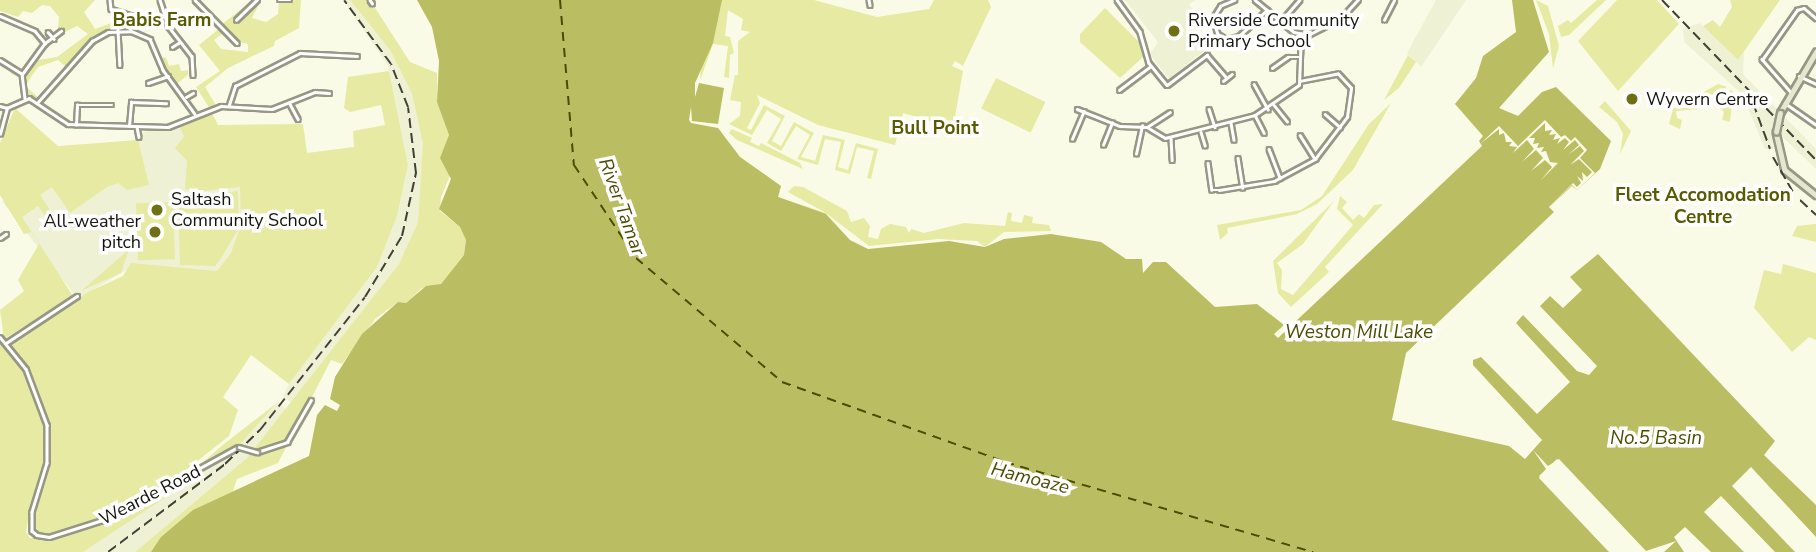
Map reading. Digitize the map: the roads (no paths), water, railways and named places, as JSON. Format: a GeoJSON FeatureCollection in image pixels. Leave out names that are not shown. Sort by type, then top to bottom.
{"type":"FeatureCollection","features":[{"type":"Feature","properties":{"kind":"main road"},"geometry":{"type":"LineString","coordinates":[[1816,52],[1790,92],[1780,113],[1776,132],[1785,170],[1816,195]]}},
{"type":"Feature","properties":{"kind":"street"},"geometry":{"type":"LineString","coordinates":[[110,0],[109,6],[116,12],[145,17]]}},
{"type":"Feature","properties":{"kind":"street"},"geometry":{"type":"LineString","coordinates":[[166,0],[160,1],[167,24],[197,66],[193,75]]}},
{"type":"Feature","properties":{"kind":"street"},"geometry":{"type":"LineString","coordinates":[[195,0],[207,16],[237,43]]}},
{"type":"Feature","properties":{"kind":"street"},"geometry":{"type":"LineString","coordinates":[[236,20],[257,0]]}},
{"type":"Feature","properties":{"kind":"street"},"geometry":{"type":"LineString","coordinates":[[279,0],[289,0]]}},
{"type":"Feature","properties":{"kind":"street"},"geometry":{"type":"LineString","coordinates":[[869,0],[870,5]]}},
{"type":"Feature","properties":{"kind":"street"},"geometry":{"type":"LineString","coordinates":[[1117,0],[1140,32],[1152,67],[1167,85],[1209,55],[1227,78]]}},
{"type":"Feature","properties":{"kind":"street"},"geometry":{"type":"LineString","coordinates":[[1235,0],[1218,9],[1213,19],[1217,34],[1226,39],[1239,36],[1267,10]]}},
{"type":"Feature","properties":{"kind":"street"},"geometry":{"type":"LineString","coordinates":[[1255,0],[1301,34],[1326,28],[1358,0]]}},
{"type":"Feature","properties":{"kind":"street"},"geometry":{"type":"LineString","coordinates":[[1281,21],[1299,0]]}},
{"type":"Feature","properties":{"kind":"street"},"geometry":{"type":"LineString","coordinates":[[1384,20],[1394,0]]}},
{"type":"Feature","properties":{"kind":"street"},"geometry":{"type":"LineString","coordinates":[[1790,92],[1762,60],[1797,10],[1804,8],[1816,18]]}},
{"type":"Feature","properties":{"kind":"street"},"geometry":{"type":"LineString","coordinates":[[129,15],[131,31]]}},
{"type":"Feature","properties":{"kind":"street"},"geometry":{"type":"LineString","coordinates":[[0,16],[34,31],[45,43]]}},
{"type":"Feature","properties":{"kind":"street"},"geometry":{"type":"LineString","coordinates":[[201,20],[207,16]]}},
{"type":"Feature","properties":{"kind":"street"},"geometry":{"type":"LineString","coordinates":[[167,24],[172,21]]}},
{"type":"Feature","properties":{"kind":"street"},"geometry":{"type":"LineString","coordinates":[[118,30],[120,65]]}},
{"type":"Feature","properties":{"kind":"street"},"geometry":{"type":"LineString","coordinates":[[37,103],[85,47],[118,30],[131,31],[150,39],[168,76],[186,97],[196,115]]}},
{"type":"Feature","properties":{"kind":"street"},"geometry":{"type":"LineString","coordinates":[[25,98],[22,74],[45,43],[54,39],[61,31]]}},
{"type":"Feature","properties":{"kind":"street"},"geometry":{"type":"LineString","coordinates":[[48,32],[54,39]]}},
{"type":"Feature","properties":{"kind":"street"},"geometry":{"type":"LineString","coordinates":[[1301,34],[1301,81]]}},
{"type":"Feature","properties":{"kind":"street"},"geometry":{"type":"LineString","coordinates":[[172,47],[180,42]]}},
{"type":"Feature","properties":{"kind":"street"},"geometry":{"type":"LineString","coordinates":[[229,105],[235,86],[300,53],[334,54],[350,51],[357,56]]}},
{"type":"Feature","properties":{"kind":"street"},"geometry":{"type":"LineString","coordinates":[[1272,68],[1288,57],[1299,57]]}},
{"type":"Feature","properties":{"kind":"street"},"geometry":{"type":"LineString","coordinates":[[0,60],[22,74]]}},
{"type":"Feature","properties":{"kind":"street"},"geometry":{"type":"LineString","coordinates":[[278,64],[282,68]]}},
{"type":"Feature","properties":{"kind":"street"},"geometry":{"type":"LineString","coordinates":[[1119,90],[1152,67]]}},
{"type":"Feature","properties":{"kind":"street"},"geometry":{"type":"LineString","coordinates":[[1223,81],[1232,74]]}},
{"type":"Feature","properties":{"kind":"street"},"geometry":{"type":"LineString","coordinates":[[1077,109],[1112,123],[1147,127],[1171,138],[1201,132],[1255,115],[1275,105],[1301,81],[1329,74],[1345,79],[1350,100],[1340,127],[1315,159],[1280,178],[1243,188],[1212,190],[1208,163]]}},
{"type":"Feature","properties":{"kind":"street"},"geometry":{"type":"LineString","coordinates":[[148,83],[168,76]]}},
{"type":"Feature","properties":{"kind":"street"},"geometry":{"type":"LineString","coordinates":[[1799,76],[1816,84]]}},
{"type":"Feature","properties":{"kind":"street"},"geometry":{"type":"LineString","coordinates":[[1254,84],[1268,109]]}},
{"type":"Feature","properties":{"kind":"street"},"geometry":{"type":"LineString","coordinates":[[1125,85],[1128,90]]}},
{"type":"Feature","properties":{"kind":"street"},"geometry":{"type":"LineString","coordinates":[[25,98],[37,103],[60,121],[76,125],[169,127],[229,105],[261,110],[290,103],[315,92],[329,93]]}},
{"type":"Feature","properties":{"kind":"street"},"geometry":{"type":"LineString","coordinates":[[186,97],[193,93]]}},
{"type":"Feature","properties":{"kind":"street"},"geometry":{"type":"LineString","coordinates":[[0,106],[7,108],[25,98]]}},
{"type":"Feature","properties":{"kind":"street"},"geometry":{"type":"LineString","coordinates":[[129,126],[131,102],[166,103]]}},
{"type":"Feature","properties":{"kind":"street"},"geometry":{"type":"LineString","coordinates":[[290,103],[298,119]]}},
{"type":"Feature","properties":{"kind":"street"},"geometry":{"type":"LineString","coordinates":[[1785,103],[1816,125]]}},
{"type":"Feature","properties":{"kind":"street"},"geometry":{"type":"LineString","coordinates":[[76,125],[77,105],[112,105]]}},
{"type":"Feature","properties":{"kind":"street"},"geometry":{"type":"LineString","coordinates":[[1275,105],[1287,121]]}},
{"type":"Feature","properties":{"kind":"street"},"geometry":{"type":"LineString","coordinates":[[0,134],[7,108]]}},
{"type":"Feature","properties":{"kind":"street"},"geometry":{"type":"LineString","coordinates":[[1209,109],[1215,127]]}},
{"type":"Feature","properties":{"kind":"street"},"geometry":{"type":"LineString","coordinates":[[1072,139],[1084,111]]}},
{"type":"Feature","properties":{"kind":"street"},"geometry":{"type":"LineString","coordinates":[[1147,127],[1170,112]]}},
{"type":"Feature","properties":{"kind":"street"},"geometry":{"type":"LineString","coordinates":[[1325,114],[1340,127]]}},
{"type":"Feature","properties":{"kind":"street"},"geometry":{"type":"LineString","coordinates":[[1255,115],[1264,133]]}},
{"type":"Feature","properties":{"kind":"street"},"geometry":{"type":"LineString","coordinates":[[1103,145],[1112,123]]}},
{"type":"Feature","properties":{"kind":"street"},"geometry":{"type":"LineString","coordinates":[[1231,123],[1234,140]]}},
{"type":"Feature","properties":{"kind":"street"},"geometry":{"type":"LineString","coordinates":[[137,126],[139,137]]}},
{"type":"Feature","properties":{"kind":"street"},"geometry":{"type":"LineString","coordinates":[[1136,154],[1140,126]]}},
{"type":"Feature","properties":{"kind":"street"},"geometry":{"type":"LineString","coordinates":[[1201,132],[1205,145]]}},
{"type":"Feature","properties":{"kind":"street"},"geometry":{"type":"LineString","coordinates":[[1300,135],[1315,159]]}},
{"type":"Feature","properties":{"kind":"street"},"geometry":{"type":"LineString","coordinates":[[1171,138],[1172,160]]}},
{"type":"Feature","properties":{"kind":"street"},"geometry":{"type":"LineString","coordinates":[[1269,149],[1280,178]]}},
{"type":"Feature","properties":{"kind":"street"},"geometry":{"type":"LineString","coordinates":[[1238,158],[1243,188]]}},
{"type":"Feature","properties":{"kind":"street"},"geometry":{"type":"LineString","coordinates":[[0,238],[6,234]]}},
{"type":"Feature","properties":{"kind":"street"},"geometry":{"type":"LineString","coordinates":[[6,343],[77,296]]}},
{"type":"Feature","properties":{"kind":"street","name":"Wearde Road"},"geometry":{"type":"LineString","coordinates":[[0,337],[32,381],[49,436],[45,475],[32,512],[32,531],[37,535],[49,537],[109,518],[239,447],[257,452],[287,442],[311,400]]}},
{"type":"Feature","properties":{"kind":"water"},"geometry":{"type":"Polygon","coordinates":[[[417,0],[722,0],[713,43],[695,83],[695,97],[699,83],[724,88],[718,124],[692,121],[691,107],[689,120],[691,123],[718,128],[740,157],[781,186],[778,197],[826,214],[850,240],[868,249],[949,241],[985,247],[1004,239],[1051,234],[1101,242],[1126,259],[1142,259],[1143,273],[1153,262],[1166,262],[1215,307],[1257,304],[1284,325],[1274,334],[1278,338],[1482,146],[1479,141],[1483,136],[1455,104],[1476,78],[1483,56],[1516,32],[1512,0],[1533,0],[1549,52],[1499,108],[1518,116],[1542,92],[1556,87],[1611,141],[1600,169],[1577,190],[1572,186],[1549,207],[1554,212],[1406,353],[1392,420],[1509,446],[1525,459],[1542,440],[1473,365],[1473,360],[1481,357],[1537,414],[1570,382],[1516,323],[1523,315],[1577,371],[1589,375],[1597,366],[1540,306],[1550,296],[1563,308],[1582,290],[1570,277],[1598,254],[1775,441],[1764,455],[1816,505],[1816,537],[1751,467],[1732,486],[1795,552],[1775,552],[1721,496],[1704,512],[1744,552],[1711,552],[1685,527],[1674,537],[1684,552],[1664,552],[1661,548],[1646,552],[1557,459],[1539,476],[1609,552],[151,552],[161,537],[193,510],[309,456],[317,415],[325,405],[337,411],[340,405],[330,399],[335,377],[362,334],[398,302],[406,303],[426,286],[441,284],[464,255],[466,240],[460,227],[439,209],[451,179],[440,158],[449,135],[437,102],[439,61],[432,27],[417,0]]]}},
{"type":"Feature","properties":{"kind":"railway"},"geometry":{"type":"LineString","coordinates":[[108,552],[225,464],[260,430],[365,297],[402,236],[416,173],[408,107],[391,64],[344,0]]}},
{"type":"Feature","properties":{"kind":"railway"},"geometry":{"type":"LineString","coordinates":[[1662,0],[1816,160]]}},
{"type":"Feature","properties":{"kind":"railway"},"geometry":{"type":"LineString","coordinates":[[1753,103],[1770,149]]}},
{"type":"Feature","properties":{"kind":"railway"},"geometry":{"type":"LineString","coordinates":[[1773,157],[1793,192]]}},
{"type":"Feature","properties":{"kind":"railway"},"geometry":{"type":"LineString","coordinates":[[1800,200],[1816,215]]}},
{"type":"Feature","properties":{"kind":"place","name":"Riverside Community Primary School"},"geometry":{"type":"Point","coordinates":[1174,31]}},
{"type":"Feature","properties":{"kind":"place","name":"Wyvern Centre"},"geometry":{"type":"Point","coordinates":[1632,99]}},
{"type":"Feature","properties":{"kind":"place","name":"Saltash Community School"},"geometry":{"type":"Point","coordinates":[157,210]}},
{"type":"Feature","properties":{"kind":"place","name":"All-weather pitch"},"geometry":{"type":"Point","coordinates":[155,232]}},
{"type":"Feature","properties":{"kind":"district","name":"Babis Farm"},"geometry":{"type":"Point","coordinates":[162,21]}},
{"type":"Feature","properties":{"kind":"district","name":"Bull Point"},"geometry":{"type":"Point","coordinates":[935,129]}},
{"type":"Feature","properties":{"kind":"district","name":"Fleet Accomodation Centre"},"geometry":{"type":"Point","coordinates":[1703,207]}},
{"type":"Feature","properties":{"kind":"water label","name":"River Tamar"},"geometry":{"type":"Point","coordinates":[621,207]}},
{"type":"Feature","properties":{"kind":"water label","name":"Weston Mill Lake"},"geometry":{"type":"Point","coordinates":[1359,333]}},
{"type":"Feature","properties":{"kind":"water label","name":"No.5 Basin"},"geometry":{"type":"Point","coordinates":[1656,439]}},
{"type":"Feature","properties":{"kind":"water label","name":"Hamoaze"},"geometry":{"type":"Point","coordinates":[1030,479]}}]}
